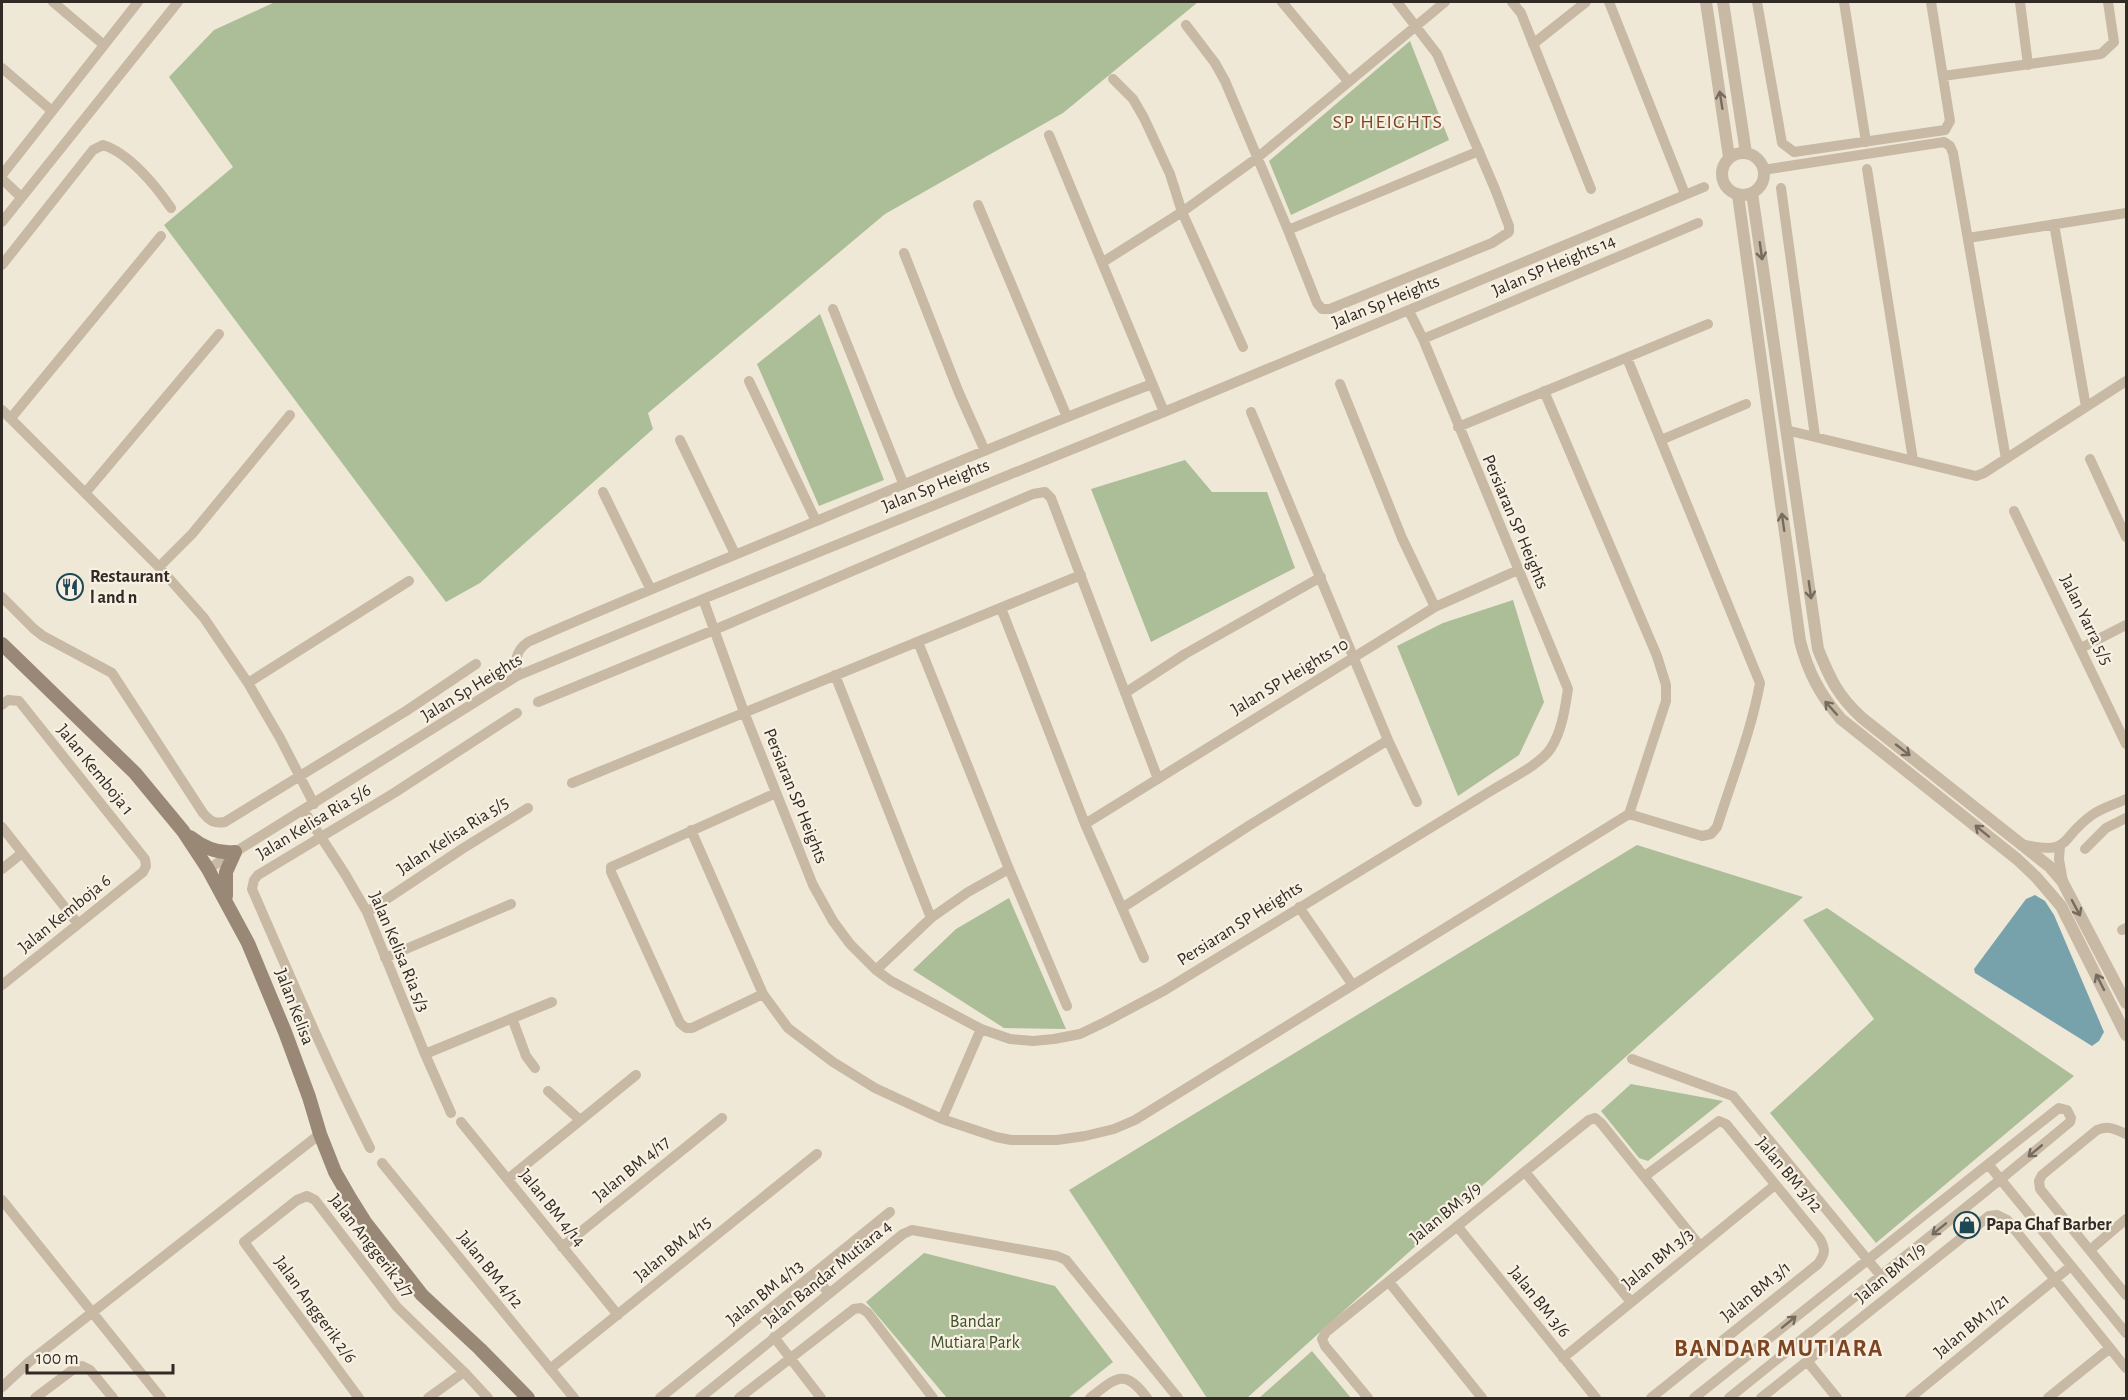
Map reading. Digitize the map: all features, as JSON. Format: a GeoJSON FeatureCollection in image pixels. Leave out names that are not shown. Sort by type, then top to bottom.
{"type":"FeatureCollection","features":[{"type":"Feature","properties":{"kind":"main road","name":"Jalan Kelisa"},"geometry":{"type":"LineString","coordinates":[[4,652],[135,774],[183,831],[226,901],[268,987],[309,1097],[320,1134],[335,1172],[350,1198],[405,1275],[436,1310],[480,1348],[528,1398]]}},
{"type":"Feature","properties":{"kind":"main road"},"geometry":{"type":"LineString","coordinates":[[183,831],[209,849],[227,853],[235,852]]}},
{"type":"Feature","properties":{"kind":"main road"},"geometry":{"type":"LineString","coordinates":[[226,901],[224,882],[235,852]]}},
{"type":"Feature","properties":{"kind":"street"},"geometry":{"type":"LineString","coordinates":[[53,2],[104,45]]}},
{"type":"Feature","properties":{"kind":"street"},"geometry":{"type":"LineString","coordinates":[[2,175],[138,2]]}},
{"type":"Feature","properties":{"kind":"street"},"geometry":{"type":"LineString","coordinates":[[2,222],[178,2]]}},
{"type":"Feature","properties":{"kind":"street"},"geometry":{"type":"LineString","coordinates":[[1282,2],[1348,81]]}},
{"type":"Feature","properties":{"kind":"street"},"geometry":{"type":"LineString","coordinates":[[1186,25],[1220,72],[1317,303],[1322,309],[1330,309],[1492,243],[1509,232],[1509,226],[1479,151],[1437,54],[1397,2]]}},
{"type":"Feature","properties":{"kind":"street"},"geometry":{"type":"LineString","coordinates":[[1103,262],[1182,212],[1257,158],[1445,2]]}},
{"type":"Feature","properties":{"kind":"street"},"geometry":{"type":"LineString","coordinates":[[1512,2],[1521,13],[1591,189]]}},
{"type":"Feature","properties":{"kind":"street"},"geometry":{"type":"LineString","coordinates":[[1533,44],[1586,2]]}},
{"type":"Feature","properties":{"kind":"street"},"geometry":{"type":"LineString","coordinates":[[1609,2],[1685,194]]}},
{"type":"Feature","properties":{"kind":"street"},"geometry":{"type":"LineString","coordinates":[[1706,2],[1730,157]]}},
{"type":"Feature","properties":{"kind":"street"},"geometry":{"type":"LineString","coordinates":[[1723,2],[1746,153]]}},
{"type":"Feature","properties":{"kind":"street"},"geometry":{"type":"LineString","coordinates":[[1757,2],[1782,143],[1794,152],[1945,130],[1950,121],[1931,2]]}},
{"type":"Feature","properties":{"kind":"street"},"geometry":{"type":"LineString","coordinates":[[1844,2],[1866,142]]}},
{"type":"Feature","properties":{"kind":"street"},"geometry":{"type":"LineString","coordinates":[[2020,2],[2028,64]]}},
{"type":"Feature","properties":{"kind":"street"},"geometry":{"type":"LineString","coordinates":[[1943,76],[2101,54],[2114,42],[2108,2]]}},
{"type":"Feature","properties":{"kind":"street"},"geometry":{"type":"LineString","coordinates":[[2,68],[52,111]]}},
{"type":"Feature","properties":{"kind":"street"},"geometry":{"type":"LineString","coordinates":[[1113,79],[1133,99],[1144,118],[1170,174],[1182,212],[1243,347]]}},
{"type":"Feature","properties":{"kind":"street"},"geometry":{"type":"LineString","coordinates":[[1049,135],[1164,412]]}},
{"type":"Feature","properties":{"kind":"street"},"geometry":{"type":"LineString","coordinates":[[1763,170],[1944,142],[1950,146],[2006,459]]}},
{"type":"Feature","properties":{"kind":"street"},"geometry":{"type":"LineString","coordinates":[[2,265],[93,150],[103,145],[120,154],[145,176],[158,189],[171,208]]}},
{"type":"Feature","properties":{"kind":"street"},"geometry":{"type":"LineString","coordinates":[[1288,230],[1479,151]]}},
{"type":"Feature","properties":{"kind":"street"},"geometry":{"type":"LineString","coordinates":[[1746,153],[1758,159],[1763,170],[1761,184],[1752,193],[1738,195],[1731,192],[1722,180],[1723,165],[1730,157],[1746,153]]}},
{"type":"Feature","properties":{"kind":"street"},"geometry":{"type":"LineString","coordinates":[[1867,169],[1913,460]]}},
{"type":"Feature","properties":{"kind":"street"},"geometry":{"type":"LineString","coordinates":[[2,179],[21,197]]}},
{"type":"Feature","properties":{"kind":"street","name":"Jalan Sp Heights"},"geometry":{"type":"LineString","coordinates":[[208,869],[517,676],[703,598],[1164,412],[1704,187]]}},
{"type":"Feature","properties":{"kind":"street"},"geometry":{"type":"LineString","coordinates":[[1781,188],[1815,436]]}},
{"type":"Feature","properties":{"kind":"street"},"geometry":{"type":"LineString","coordinates":[[1752,193],[1818,649],[1828,673],[1845,702],[2050,867],[2063,884],[2127,1003]]}},
{"type":"Feature","properties":{"kind":"street"},"geometry":{"type":"LineString","coordinates":[[1738,195],[1800,641],[1805,660],[1824,699],[1841,719],[2017,859],[2061,906],[2127,1035]]}},
{"type":"Feature","properties":{"kind":"street"},"geometry":{"type":"LineString","coordinates":[[978,205],[1067,417]]}},
{"type":"Feature","properties":{"kind":"street"},"geometry":{"type":"LineString","coordinates":[[1968,238],[2127,213]]}},
{"type":"Feature","properties":{"kind":"street","name":"Jalan SP Heights 14"},"geometry":{"type":"LineString","coordinates":[[1423,339],[1698,223]]}},
{"type":"Feature","properties":{"kind":"street"},"geometry":{"type":"LineString","coordinates":[[2054,224],[2086,407]]}},
{"type":"Feature","properties":{"kind":"street"},"geometry":{"type":"LineString","coordinates":[[10,418],[161,236]]}},
{"type":"Feature","properties":{"kind":"street"},"geometry":{"type":"LineString","coordinates":[[904,253],[959,393],[985,451]]}},
{"type":"Feature","properties":{"kind":"street"},"geometry":{"type":"LineString","coordinates":[[833,309],[903,483]]}},
{"type":"Feature","properties":{"kind":"street","name":"Persiaran SP Heights"},"geometry":{"type":"LineString","coordinates":[[703,598],[744,712],[813,885],[833,921],[850,944],[876,970],[891,981],[981,1029],[1010,1039],[1033,1041],[1080,1034],[1165,990],[1494,789],[1541,759],[1551,748],[1565,708],[1568,689],[1423,339],[1409,311]]}},
{"type":"Feature","properties":{"kind":"street"},"geometry":{"type":"LineString","coordinates":[[1458,428],[1708,324]]}},
{"type":"Feature","properties":{"kind":"street"},"geometry":{"type":"LineString","coordinates":[[86,492],[219,334]]}},
{"type":"Feature","properties":{"kind":"street"},"geometry":{"type":"LineString","coordinates":[[1627,358],[1760,683],[1753,717],[1717,826],[1711,834],[1702,836],[1629,814]]}},
{"type":"Feature","properties":{"kind":"street"},"geometry":{"type":"LineString","coordinates":[[749,381],[816,521]]}},
{"type":"Feature","properties":{"kind":"street"},"geometry":{"type":"LineString","coordinates":[[1786,429],[1976,476],[2127,381]]}},
{"type":"Feature","properties":{"kind":"street"},"geometry":{"type":"LineString","coordinates":[[517,676],[516,656],[520,647],[528,642],[650,588],[735,555],[903,483],[1152,384]]}},
{"type":"Feature","properties":{"kind":"street"},"geometry":{"type":"LineString","coordinates":[[1340,384],[1402,538],[1435,606]]}},
{"type":"Feature","properties":{"kind":"street"},"geometry":{"type":"LineString","coordinates":[[691,830],[763,994],[788,1028],[833,1062],[875,1088],[942,1119],[1011,1140],[1056,1140],[1114,1129],[1135,1120],[1629,814],[1666,701],[1666,685],[1653,646],[1545,391]]}},
{"type":"Feature","properties":{"kind":"street"},"geometry":{"type":"LineString","coordinates":[[1661,440],[1746,404]]}},
{"type":"Feature","properties":{"kind":"street"},"geometry":{"type":"LineString","coordinates":[[2,410],[159,567],[204,618],[248,683],[314,804]]}},
{"type":"Feature","properties":{"kind":"street"},"geometry":{"type":"LineString","coordinates":[[1251,412],[1388,740],[1417,802]]}},
{"type":"Feature","properties":{"kind":"street"},"geometry":{"type":"LineString","coordinates":[[159,567],[192,534],[290,415]]}},
{"type":"Feature","properties":{"kind":"street"},"geometry":{"type":"LineString","coordinates":[[680,440],[735,555]]}},
{"type":"Feature","properties":{"kind":"street"},"geometry":{"type":"LineString","coordinates":[[2090,459],[2127,537]]}},
{"type":"Feature","properties":{"kind":"street"},"geometry":{"type":"LineString","coordinates":[[603,492],[650,588]]}},
{"type":"Feature","properties":{"kind":"street"},"geometry":{"type":"LineString","coordinates":[[538,702],[1034,494],[1045,492],[1051,498],[1158,779]]}},
{"type":"Feature","properties":{"kind":"street","name":"Jalan Yarra 5/5"},"geometry":{"type":"LineString","coordinates":[[2014,511],[2127,744]]}},
{"type":"Feature","properties":{"kind":"street","name":"Jalan SP Heights 10"},"geometry":{"type":"LineString","coordinates":[[1085,824],[1435,606],[1518,570]]}},
{"type":"Feature","properties":{"kind":"street"},"geometry":{"type":"LineString","coordinates":[[572,783],[1081,575]]}},
{"type":"Feature","properties":{"kind":"street"},"geometry":{"type":"LineString","coordinates":[[1125,693],[1185,654],[1321,577]]}},
{"type":"Feature","properties":{"kind":"street"},"geometry":{"type":"LineString","coordinates":[[248,683],[409,581]]}},
{"type":"Feature","properties":{"kind":"street"},"geometry":{"type":"LineString","coordinates":[[2,597],[43,636],[112,673],[210,820],[217,823],[225,822],[406,711],[476,664]]}},
{"type":"Feature","properties":{"kind":"street"},"geometry":{"type":"LineString","coordinates":[[1001,608],[1085,824],[1144,958]]}},
{"type":"Feature","properties":{"kind":"street"},"geometry":{"type":"LineString","coordinates":[[2081,648],[2127,625]]}},
{"type":"Feature","properties":{"kind":"street"},"geometry":{"type":"LineString","coordinates":[[918,642],[1067,1006]]}},
{"type":"Feature","properties":{"kind":"street"},"geometry":{"type":"LineString","coordinates":[[835,675],[932,918]]}},
{"type":"Feature","properties":{"kind":"street","name":"Jalan Kemboja 1"},"geometry":{"type":"LineString","coordinates":[[2,705],[8,700],[19,701],[145,859],[146,866]]}},
{"type":"Feature","properties":{"kind":"street","name":"Jalan Kelisa Ria 5/6"},"geometry":{"type":"LineString","coordinates":[[370,1148],[344,1096],[252,889],[254,880],[258,875],[394,794],[517,713]]}},
{"type":"Feature","properties":{"kind":"street"},"geometry":{"type":"LineString","coordinates":[[1122,908],[1250,825],[1388,740]]}},
{"type":"Feature","properties":{"kind":"street"},"geometry":{"type":"LineString","coordinates":[[763,994],[692,1028],[686,1028],[680,1023],[611,872],[611,867],[776,793]]}},
{"type":"Feature","properties":{"kind":"street"},"geometry":{"type":"LineString","coordinates":[[2021,844],[2042,849],[2060,846],[2092,815],[2127,799]]}},
{"type":"Feature","properties":{"kind":"street","name":"Jalan Kelisa Ria 5/5"},"geometry":{"type":"LineString","coordinates":[[367,912],[528,808]]}},
{"type":"Feature","properties":{"kind":"street","name":"Jalan Kelisa Ria 5/3"},"geometry":{"type":"LineString","coordinates":[[304,811],[322,836],[367,912],[451,1113]]}},
{"type":"Feature","properties":{"kind":"street"},"geometry":{"type":"LineString","coordinates":[[2085,849],[2106,828],[2127,818]]}},
{"type":"Feature","properties":{"kind":"street"},"geometry":{"type":"LineString","coordinates":[[2,827],[78,924]]}},
{"type":"Feature","properties":{"kind":"street"},"geometry":{"type":"LineString","coordinates":[[2060,846],[2059,859],[2063,884]]}},
{"type":"Feature","properties":{"kind":"street"},"geometry":{"type":"LineString","coordinates":[[2,869],[22,853]]}},
{"type":"Feature","properties":{"kind":"street","name":"Jalan Kemboja 6"},"geometry":{"type":"LineString","coordinates":[[2,986],[143,872],[146,866]]}},
{"type":"Feature","properties":{"kind":"street"},"geometry":{"type":"LineString","coordinates":[[876,970],[932,918],[968,892],[1009,869]]}},
{"type":"Feature","properties":{"kind":"street"},"geometry":{"type":"LineString","coordinates":[[385,958],[511,904]]}},
{"type":"Feature","properties":{"kind":"street"},"geometry":{"type":"LineString","coordinates":[[1299,907],[1352,984]]}},
{"type":"Feature","properties":{"kind":"street"},"geometry":{"type":"LineString","coordinates":[[425,1054],[552,1002]]}},
{"type":"Feature","properties":{"kind":"street"},"geometry":{"type":"LineString","coordinates":[[512,1018],[526,1056],[535,1068]]}},
{"type":"Feature","properties":{"kind":"street"},"geometry":{"type":"LineString","coordinates":[[942,1119],[981,1029]]}},
{"type":"Feature","properties":{"kind":"street"},"geometry":{"type":"LineString","coordinates":[[1632,1059],[1733,1096],[1881,1276]]}},
{"type":"Feature","properties":{"kind":"street"},"geometry":{"type":"LineString","coordinates":[[508,1179],[636,1074]]}},
{"type":"Feature","properties":{"kind":"street"},"geometry":{"type":"LineString","coordinates":[[548,1091],[580,1120]]}},
{"type":"Feature","properties":{"kind":"street"},"geometry":{"type":"LineString","coordinates":[[1694,1398],[2059,1108],[2067,1110],[2071,1118],[2070,1122],[1729,1398]]}},
{"type":"Feature","properties":{"kind":"street","name":"Jalan BM 4/17"},"geometry":{"type":"LineString","coordinates":[[562,1247],[722,1118]]}},
{"type":"Feature","properties":{"kind":"street","name":"Jalan BM 3/9"},"geometry":{"type":"LineString","coordinates":[[1368,1398],[1325,1346],[1322,1339],[1333,1327],[1589,1120],[1595,1118],[1645,1176]]}},
{"type":"Feature","properties":{"kind":"street","name":"Jalan BM 3/12"},"geometry":{"type":"LineString","coordinates":[[1645,1176],[1719,1121],[1726,1124],[1821,1239],[1825,1249],[1824,1256]]}},
{"type":"Feature","properties":{"kind":"street","name":"Jalan BM 4/14"},"geometry":{"type":"LineString","coordinates":[[461,1122],[618,1315]]}},
{"type":"Feature","properties":{"kind":"street"},"geometry":{"type":"LineString","coordinates":[[2127,1134],[2104,1126],[2042,1175],[2039,1181],[2040,1189],[2127,1295]]}},
{"type":"Feature","properties":{"kind":"street"},"geometry":{"type":"LineString","coordinates":[[2,1388],[29,1362],[320,1134]]}},
{"type":"Feature","properties":{"kind":"street","name":"Jalan BM 4/15"},"geometry":{"type":"LineString","coordinates":[[550,1369],[817,1154]]}},
{"type":"Feature","properties":{"kind":"street","name":"Jalan BM 4/12"},"geometry":{"type":"LineString","coordinates":[[382,1163],[574,1398]]}},
{"type":"Feature","properties":{"kind":"street"},"geometry":{"type":"LineString","coordinates":[[1988,1164],[2127,1333]]}},
{"type":"Feature","properties":{"kind":"street"},"geometry":{"type":"LineString","coordinates":[[1525,1172],[1631,1302]]}},
{"type":"Feature","properties":{"kind":"street"},"geometry":{"type":"LineString","coordinates":[[1645,1176],[1700,1246]]}},
{"type":"Feature","properties":{"kind":"street","name":"Jalan BM 3/3"},"geometry":{"type":"LineString","coordinates":[[1563,1358],[1775,1185]]}},
{"type":"Feature","properties":{"kind":"street","name":"Jalan Anggerik 2/7"},"geometry":{"type":"LineString","coordinates":[[244,1242],[297,1200],[307,1196],[315,1200],[397,1307],[464,1372]]}},
{"type":"Feature","properties":{"kind":"street"},"geometry":{"type":"LineString","coordinates":[[2,1200],[161,1398]]}},
{"type":"Feature","properties":{"kind":"street","name":"Jalan BM 4/13"},"geometry":{"type":"LineString","coordinates":[[660,1398],[890,1212]]}},
{"type":"Feature","properties":{"kind":"street","name":"Jalan BM 1/9"},"geometry":{"type":"LineString","coordinates":[[1761,1398],[1989,1216],[1997,1215],[2007,1220],[2055,1280]]}},
{"type":"Feature","properties":{"kind":"street"},"geometry":{"type":"LineString","coordinates":[[2090,1250],[2127,1219]]}},
{"type":"Feature","properties":{"kind":"street","name":"Jalan BM 3/6"},"geometry":{"type":"LineString","coordinates":[[1457,1226],[1596,1398]]}},
{"type":"Feature","properties":{"kind":"street","name":"Jalan Bandar Mutiara 4"},"geometry":{"type":"LineString","coordinates":[[700,1398],[903,1234],[912,1230],[1058,1256],[1071,1265],[1178,1398]]}},
{"type":"Feature","properties":{"kind":"street","name":"Jalan Anggerik 2/6"},"geometry":{"type":"LineString","coordinates":[[244,1242],[359,1398]]}},
{"type":"Feature","properties":{"kind":"street","name":"Jalan BM 3/1"},"geometry":{"type":"LineString","coordinates":[[1651,1398],[1818,1264],[1824,1256]]}},
{"type":"Feature","properties":{"kind":"street","name":"Jalan BM 1/21"},"geometry":{"type":"LineString","coordinates":[[1910,1398],[2071,1266]]}},
{"type":"Feature","properties":{"kind":"street"},"geometry":{"type":"LineString","coordinates":[[813,1275],[829,1293]]}},
{"type":"Feature","properties":{"kind":"street"},"geometry":{"type":"LineString","coordinates":[[2055,1280],[2127,1368]]}},
{"type":"Feature","properties":{"kind":"street"},"geometry":{"type":"LineString","coordinates":[[1389,1282],[1482,1398]]}},
{"type":"Feature","properties":{"kind":"street"},"geometry":{"type":"LineString","coordinates":[[739,1398],[789,1357],[854,1309],[861,1308],[868,1313],[933,1398]]}},
{"type":"Feature","properties":{"kind":"street"},"geometry":{"type":"LineString","coordinates":[[774,1338],[821,1398]]}},
{"type":"Feature","properties":{"kind":"street"},"geometry":{"type":"LineString","coordinates":[[2048,1398],[2110,1348]]}},
{"type":"Feature","properties":{"kind":"street"},"geometry":{"type":"LineString","coordinates":[[1807,1361],[1837,1398]]}},
{"type":"Feature","properties":{"kind":"street"},"geometry":{"type":"LineString","coordinates":[[35,1398],[75,1368],[82,1366],[90,1370],[113,1398]]}},
{"type":"Feature","properties":{"kind":"street"},"geometry":{"type":"LineString","coordinates":[[428,1398],[464,1372],[488,1398]]}},
{"type":"Feature","properties":{"kind":"street"},"geometry":{"type":"LineString","coordinates":[[1090,1398],[1115,1380],[1130,1380],[1148,1398]]}},
{"type":"Feature","properties":{"kind":"green space"},"geometry":{"type":"Polygon","coordinates":[[[275,2],[1198,2],[1063,113],[885,214],[648,413],[653,429],[480,583],[446,602],[164,225],[233,167],[169,77],[214,30],[275,2]]]}},
{"type":"Feature","properties":{"kind":"green space"},"geometry":{"type":"Polygon","coordinates":[[[1410,41],[1449,140],[1291,215],[1269,161],[1410,41]]]}},
{"type":"Feature","properties":{"kind":"green space"},"geometry":{"type":"Polygon","coordinates":[[[820,314],[884,480],[819,506],[757,364],[820,314]]]}},
{"type":"Feature","properties":{"kind":"green space"},"geometry":{"type":"Polygon","coordinates":[[[1185,460],[1212,492],[1267,492],[1295,568],[1151,642],[1091,489],[1185,460]]]}},
{"type":"Feature","properties":{"kind":"green space"},"geometry":{"type":"Polygon","coordinates":[[[1513,600],[1544,702],[1519,755],[1458,796],[1397,646],[1443,623],[1513,600]]]}},
{"type":"Feature","properties":{"kind":"green space"},"geometry":{"type":"Polygon","coordinates":[[[1637,845],[1803,897],[1247,1398],[1207,1398],[1069,1190],[1637,845]]]}},
{"type":"Feature","properties":{"kind":"green space"},"geometry":{"type":"Polygon","coordinates":[[[1009,898],[1066,1029],[1004,1028],[913,970],[956,929],[1009,898]]]}},
{"type":"Feature","properties":{"kind":"green space"},"geometry":{"type":"Polygon","coordinates":[[[1827,908],[2074,1076],[1876,1243],[1770,1113],[1874,1019],[1803,920],[1827,908]]]}},
{"type":"Feature","properties":{"kind":"green space"},"geometry":{"type":"Polygon","coordinates":[[[1631,1084],[1723,1101],[1648,1161],[1639,1158],[1601,1111],[1631,1084]]]}},
{"type":"Feature","properties":{"kind":"green space","name":"Bandar Mutiara Park"},"geometry":{"type":"Polygon","coordinates":[[[924,1253],[1055,1286],[1113,1362],[1068,1398],[947,1398],[866,1302],[924,1253]]]}},
{"type":"Feature","properties":{"kind":"green space"},"geometry":{"type":"Polygon","coordinates":[[[1312,1351],[1351,1398],[1259,1398],[1312,1351]]]}},
{"type":"Feature","properties":{"kind":"water"},"geometry":{"type":"Polygon","coordinates":[[[2035,895],[2045,901],[2054,915],[2104,1032],[2099,1041],[2092,1046],[1975,973],[1974,969],[2026,899],[2035,895]]]}},
{"type":"Feature","properties":{"kind":"place","name":"Restaurant l and n"},"geometry":{"type":"Point","coordinates":[70,587]}},
{"type":"Feature","properties":{"kind":"place","name":"Papa Ghaf Barber"},"geometry":{"type":"Point","coordinates":[1967,1225]}},
{"type":"Feature","properties":{"kind":"district","name":"SP HEIGHTS"},"geometry":{"type":"Point","coordinates":[1388,122]}},
{"type":"Feature","properties":{"kind":"district","name":"BANDAR MUTIARA"},"geometry":{"type":"Point","coordinates":[1779,1349]}}]}
